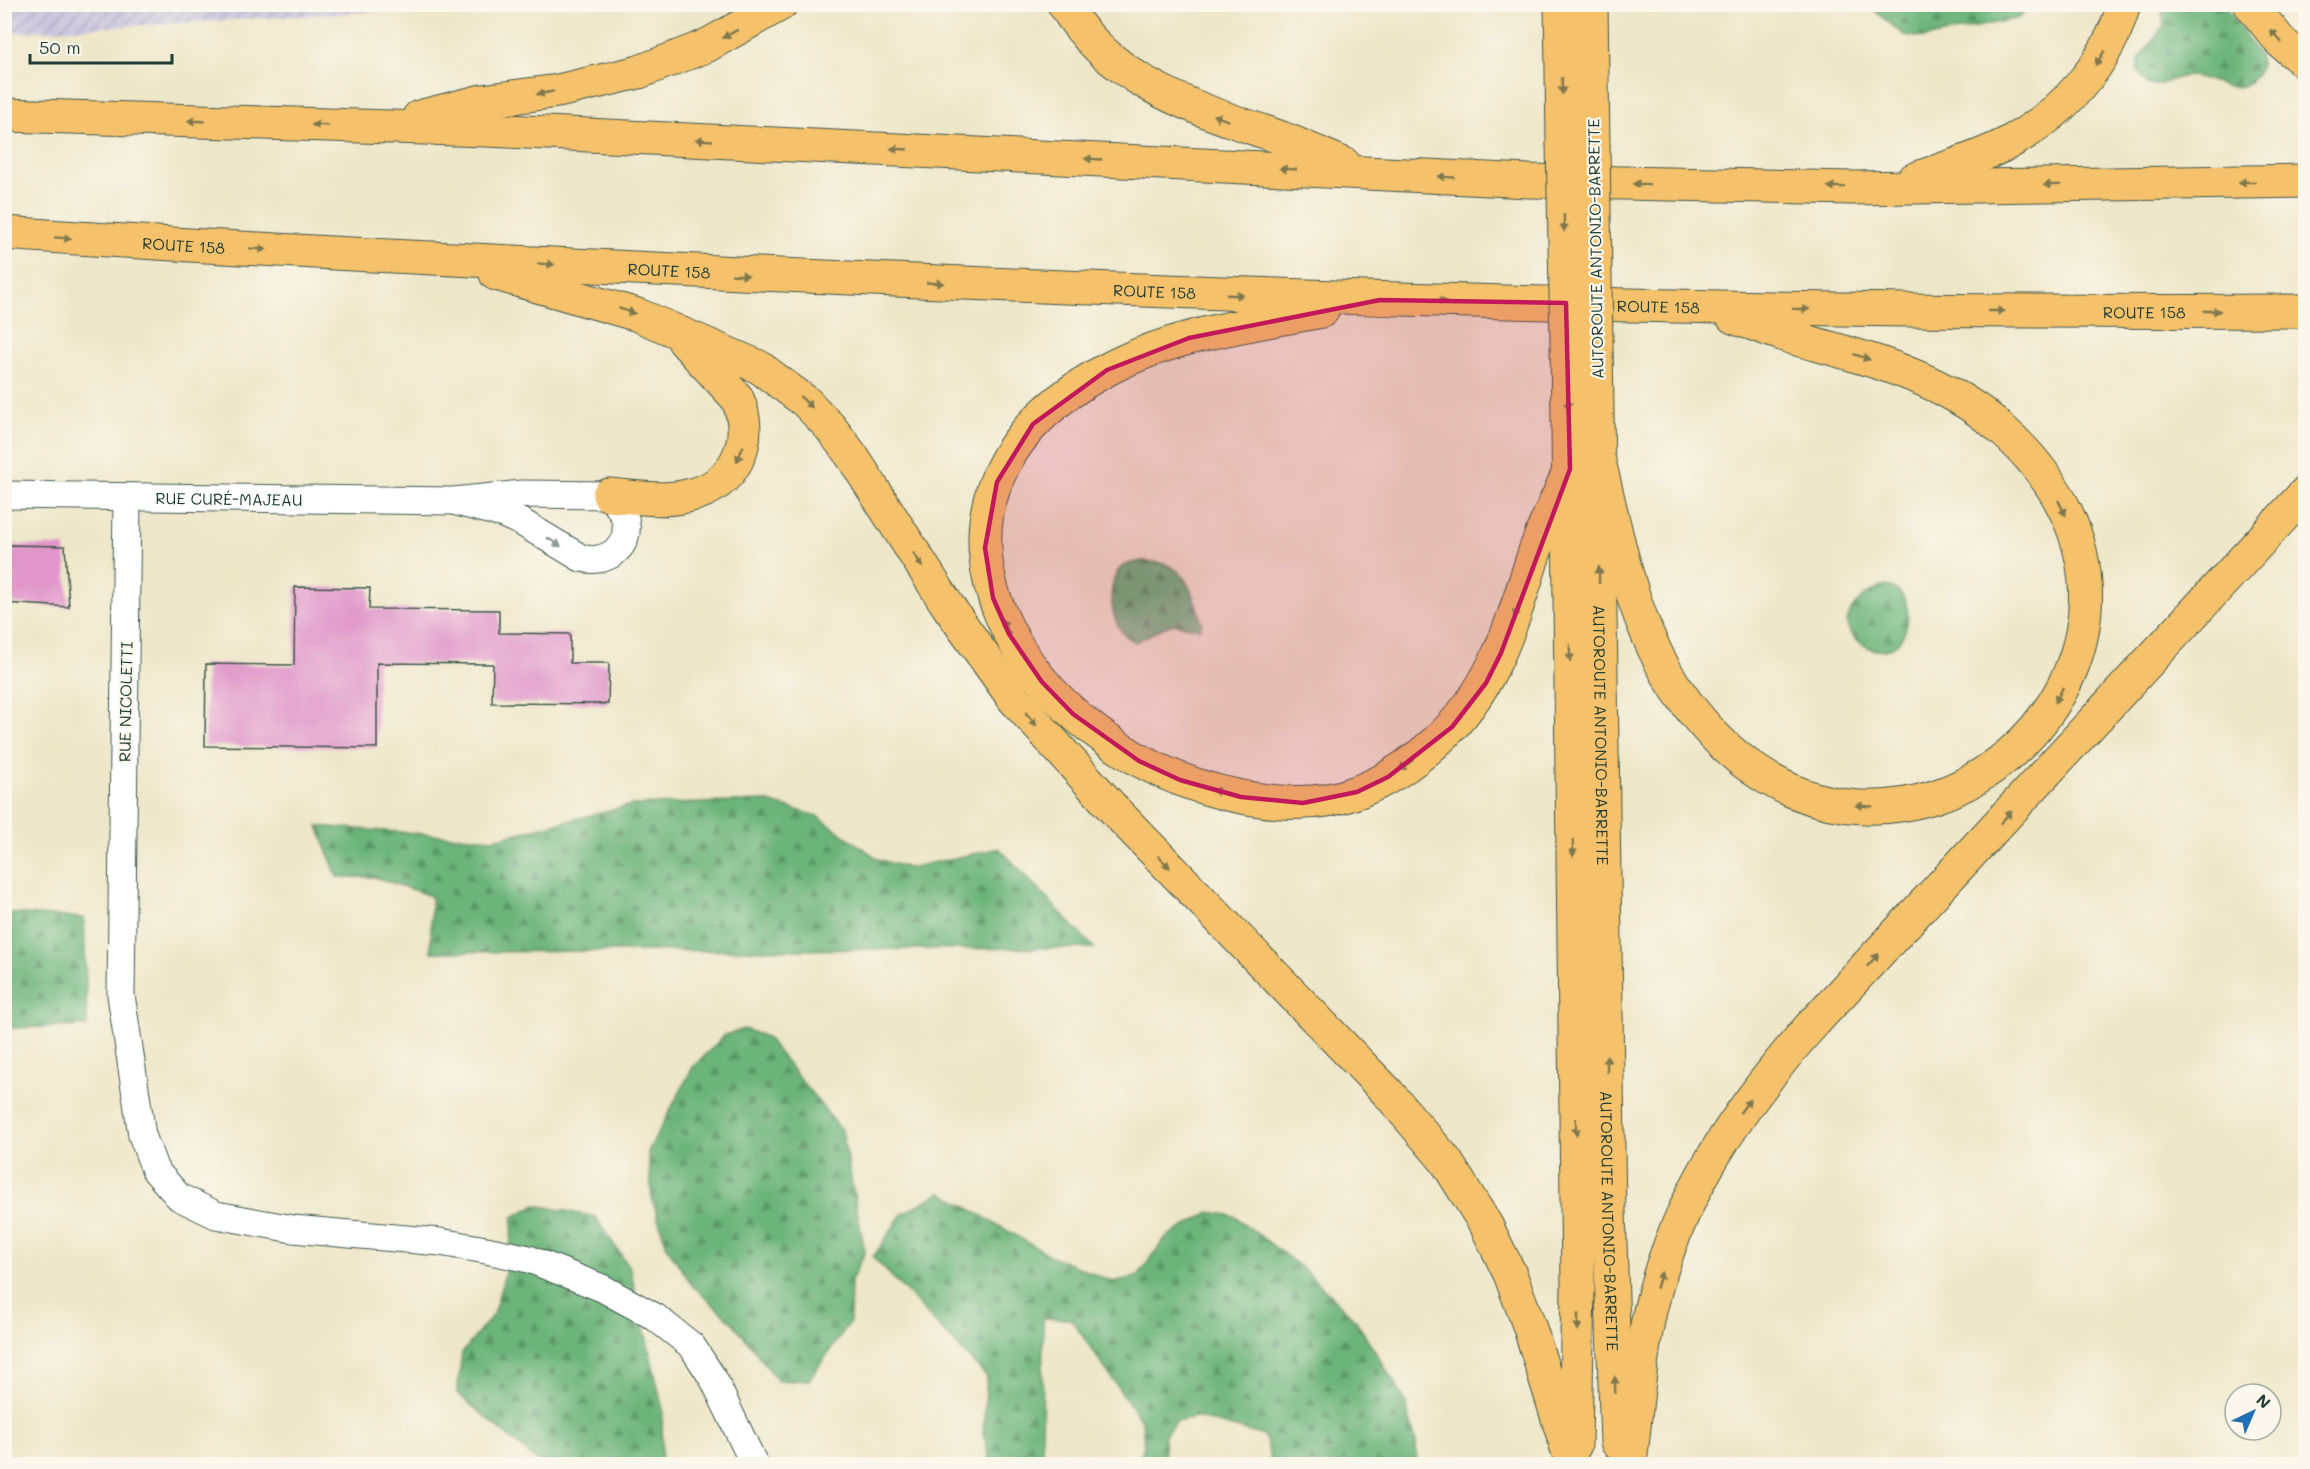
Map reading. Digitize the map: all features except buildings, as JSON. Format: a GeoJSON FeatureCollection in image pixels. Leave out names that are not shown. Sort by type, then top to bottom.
{"type":"FeatureCollection","features":[{"type":"Feature","properties":{"kind":"highway"},"geometry":{"type":"LineString","coordinates":[[379,127],[482,101],[558,91],[639,72],[706,46],[781,4]]}},
{"type":"Feature","properties":{"kind":"highway"},"geometry":{"type":"LineString","coordinates":[[1064,4],[1081,29],[1100,50],[1128,72],[1164,94],[1367,173]]}},
{"type":"Feature","properties":{"kind":"highway","name":"AUTOROUTE ANTONIO-BARRETTE"},"geometry":{"type":"LineString","coordinates":[[1578,144],[1592,43],[1591,4]]}},
{"type":"Feature","properties":{"kind":"highway"},"geometry":{"type":"LineString","coordinates":[[1592,43],[1603,4]]}},
{"type":"Feature","properties":{"kind":"highway"},"geometry":{"type":"LineString","coordinates":[[1894,187],[1997,149],[2025,133],[2056,110],[2098,61],[2115,30],[2124,4]]}},
{"type":"Feature","properties":{"kind":"highway"},"geometry":{"type":"LineString","coordinates":[[2250,4],[2281,42],[2306,63]]}},
{"type":"Feature","properties":{"kind":"highway","name":"AUTOROUTE ANTONIO-BARRETTE"},"geometry":{"type":"LineString","coordinates":[[1559,12],[1578,144],[1584,461],[1618,1464]]}},
{"type":"Feature","properties":{"kind":"highway"},"geometry":{"type":"LineString","coordinates":[[4,115],[379,127],[1529,182],[1894,187],[2306,181]]}},
{"type":"Feature","properties":{"kind":"highway","name":"ROUTE 158"},"geometry":{"type":"LineString","coordinates":[[4,233],[445,260],[977,285],[1380,300],[1923,310],[2306,311]]}},
{"type":"Feature","properties":{"kind":"highway"},"geometry":{"type":"LineString","coordinates":[[445,260],[621,309],[759,367],[820,415],[852,456],[953,614],[1020,706],[1118,814],[1389,1094],[1433,1145],[1473,1202],[1510,1274],[1530,1328],[1573,1464]]}},
{"type":"Feature","properties":{"kind":"highway"},"geometry":{"type":"LineString","coordinates":[[1380,300],[1212,332],[1143,353],[1107,370],[1074,390],[1033,424],[1022,438],[1003,467],[988,513],[985,548],[989,581],[1000,617],[1018,651],[1042,682],[1073,714],[1139,761],[1170,776],[1220,793],[1262,800],[1303,803],[1341,797],[1373,785],[1406,766],[1438,740],[1486,683],[1510,632],[1534,554],[1584,461]]}},
{"type":"Feature","properties":{"kind":"highway"},"geometry":{"type":"LineString","coordinates":[[1584,461],[1645,626],[1667,674],[1708,729],[1742,760],[1768,778],[1812,797],[1856,806],[1883,806],[1938,797],[1969,784],[1996,767],[2022,745],[2051,711],[2077,651],[2083,621],[2084,590],[2080,559],[2065,513],[2034,462],[1994,422],[1942,389],[1869,359],[1806,342],[1700,306]]}},
{"type":"Feature","properties":{"kind":"highway"},"geometry":{"type":"LineString","coordinates":[[609,495],[666,498],[699,493],[721,480],[736,463],[742,452],[745,422],[737,398],[677,333]]}},
{"type":"Feature","properties":{"kind":"highway","name":"AUTOROUTE ANTONIO-BARRETTE"},"geometry":{"type":"LineString","coordinates":[[1573,1464],[1578,1286],[1584,461]]}},
{"type":"Feature","properties":{"kind":"highway"},"geometry":{"type":"LineString","coordinates":[[1630,1464],[1646,1337],[1658,1283],[1675,1232],[1698,1180],[1737,1116],[1809,1028],[2306,492]]}},
{"type":"Feature","properties":{"kind":"street","name":"RUE CURÉ-MAJEAU"},"geometry":{"type":"LineString","coordinates":[[4,495],[453,501],[522,494],[609,495],[623,514],[626,532],[616,551],[608,557],[591,561],[581,558],[503,514],[453,501]]}},
{"type":"Feature","properties":{"kind":"street","name":"RUE NICOLETTI"},"geometry":{"type":"LineString","coordinates":[[128,498],[121,995],[142,1136],[154,1170],[179,1197],[216,1215],[293,1229],[440,1242],[497,1252],[529,1259],[603,1288],[655,1317],[692,1346],[714,1380],[754,1464]]}},
{"type":"Feature","properties":{"kind":"highlighted area"},"geometry":{"type":"Polygon","coordinates":[[[1380,300],[1566,303],[1570,469],[1501,653],[1486,683],[1452,727],[1388,777],[1357,792],[1303,803],[1241,797],[1180,780],[1139,761],[1073,714],[1042,682],[1009,634],[993,598],[985,548],[997,482],[1033,424],[1107,370],[1189,338],[1380,300]]]}},
{"type":"Feature","properties":{"kind":"shaded area"},"geometry":{"type":"Polygon","coordinates":[[[5,4],[489,4],[489,5],[5,33],[5,4]]]}},
{"type":"Feature","properties":{"kind":"green space"},"geometry":{"type":"Polygon","coordinates":[[[2161,4],[2225,5],[2259,55],[2261,66],[2256,76],[2240,87],[2231,87],[2187,76],[2157,85],[2147,84],[2137,69],[2140,58],[2164,25],[2161,4]]]}},
{"type":"Feature","properties":{"kind":"green space"},"geometry":{"type":"Polygon","coordinates":[[[1868,5],[2030,5],[2019,18],[1924,38],[1904,35],[1868,5]]]}},
{"type":"Feature","properties":{"kind":"green space"},"geometry":{"type":"Polygon","coordinates":[[[1141,561],[1156,562],[1177,570],[1191,591],[1202,623],[1200,629],[1174,624],[1136,642],[1128,638],[1113,612],[1113,581],[1121,568],[1141,561]]]}},
{"type":"Feature","properties":{"kind":"green space"},"geometry":{"type":"Polygon","coordinates":[[[1887,586],[1899,592],[1905,602],[1908,615],[1906,628],[1900,640],[1891,648],[1879,650],[1864,645],[1853,637],[1848,628],[1848,619],[1851,610],[1866,595],[1887,586]]]}},
{"type":"Feature","properties":{"kind":"green space"},"geometry":{"type":"Polygon","coordinates":[[[765,801],[817,816],[880,860],[909,868],[999,848],[1094,948],[431,952],[431,896],[375,877],[337,877],[318,826],[494,839],[632,805],[765,801]]]}},
{"type":"Feature","properties":{"kind":"green space"},"geometry":{"type":"Polygon","coordinates":[[[4,913],[84,918],[87,1026],[5,1028],[4,913]]]}},
{"type":"Feature","properties":{"kind":"green space"},"geometry":{"type":"Polygon","coordinates":[[[744,1029],[766,1037],[842,1131],[865,1252],[851,1281],[850,1322],[809,1380],[778,1381],[734,1324],[692,1285],[667,1247],[652,1198],[648,1152],[693,1067],[725,1035],[744,1029]]]}},
{"type":"Feature","properties":{"kind":"green space"},"geometry":{"type":"Polygon","coordinates":[[[941,1192],[1049,1255],[1113,1282],[1138,1276],[1166,1237],[1210,1212],[1234,1216],[1306,1271],[1356,1321],[1404,1398],[1416,1442],[1417,1464],[1272,1464],[1265,1436],[1196,1417],[1176,1421],[1164,1436],[1165,1464],[1138,1464],[1144,1446],[1142,1422],[1071,1319],[1043,1318],[1042,1464],[991,1464],[983,1432],[987,1377],[873,1257],[902,1214],[941,1192]]]}},
{"type":"Feature","properties":{"kind":"green space"},"geometry":{"type":"Polygon","coordinates":[[[536,1205],[595,1217],[630,1268],[663,1409],[661,1464],[541,1464],[457,1393],[462,1353],[493,1315],[509,1260],[513,1217],[536,1205]]]}}]}
